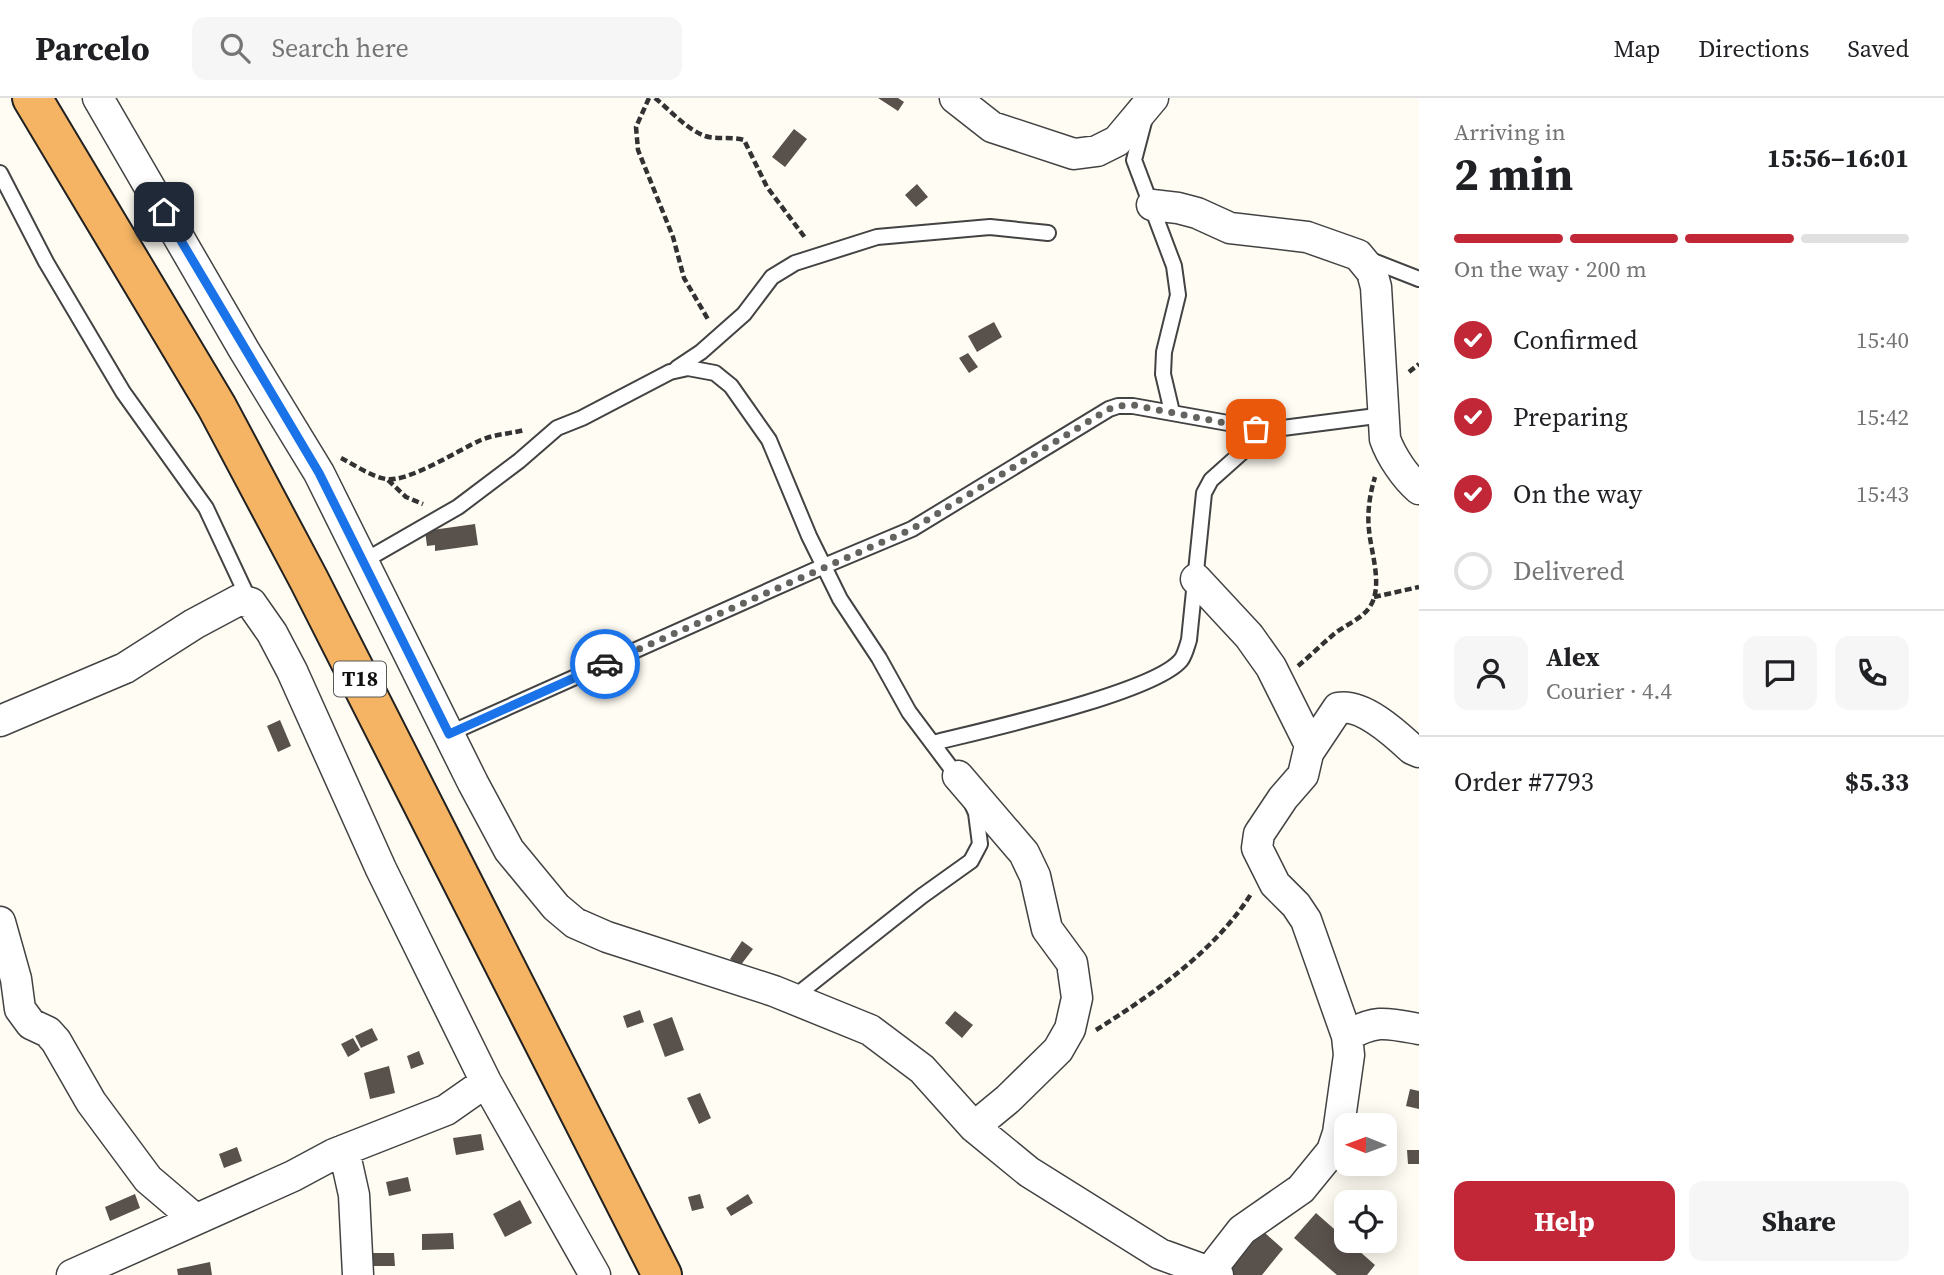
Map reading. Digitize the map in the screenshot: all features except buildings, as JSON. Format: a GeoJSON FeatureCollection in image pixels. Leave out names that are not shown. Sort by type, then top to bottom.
{"type":"FeatureCollection","features":[{"type":"Feature","properties":{"kind":"highway","name":"T18"},"geometry":{"type":"LineString","coordinates":[[32,98],[217,407],[309,580],[662,1275]]}},
{"type":"Feature","properties":{"kind":"street"},"geometry":{"type":"LineString","coordinates":[[98,98],[319,473],[472,783],[509,849],[556,907],[575,923],[607,937],[793,998],[870,1030],[922,1069],[974,1127],[1029,1172],[1160,1254],[1214,1273],[1242,1230],[1301,1189],[1332,1151],[1338,1133],[1349,1055],[1347,1037],[1306,920],[1296,905],[1275,884],[1258,853],[1259,834],[1283,798],[1303,775],[1310,750],[1338,708],[1347,707],[1372,718],[1419,752]]}},
{"type":"Feature","properties":{"kind":"street"},"geometry":{"type":"LineString","coordinates":[[954,98],[992,127],[1074,154],[1097,151],[1117,141],[1151,101]]}},
{"type":"Feature","properties":{"kind":"street"},"geometry":{"type":"LineString","coordinates":[[1152,205],[1187,211],[1230,228],[1307,237],[1358,255],[1372,272],[1376,287],[1388,449],[1419,489]]}},
{"type":"Feature","properties":{"kind":"street"},"geometry":{"type":"LineString","coordinates":[[1196,579],[1249,636],[1271,667],[1308,739],[1310,750]]}},
{"type":"Feature","properties":{"kind":"street"},"geometry":{"type":"LineString","coordinates":[[0,721],[125,668],[194,624],[239,600],[251,603],[272,632],[292,671],[381,869],[486,1082],[584,1269]]}},
{"type":"Feature","properties":{"kind":"street"},"geometry":{"type":"LineString","coordinates":[[958,776],[1024,853],[1035,876],[1047,929],[1072,963],[1077,998],[1070,1029],[1058,1050],[1008,1099],[974,1127]]}},
{"type":"Feature","properties":{"kind":"street"},"geometry":{"type":"LineString","coordinates":[[0,922],[16,979],[20,1009],[32,1024],[48,1032],[56,1041],[91,1102],[148,1179],[195,1219]]}},
{"type":"Feature","properties":{"kind":"street"},"geometry":{"type":"LineString","coordinates":[[1347,1037],[1365,1026],[1383,1023],[1419,1029]]}},
{"type":"Feature","properties":{"kind":"street"},"geometry":{"type":"LineString","coordinates":[[72,1275],[129,1263],[195,1219],[293,1176],[344,1150],[446,1110],[486,1082]]}},
{"type":"Feature","properties":{"kind":"street"},"geometry":{"type":"LineString","coordinates":[[344,1150],[354,1195],[358,1275]]}},
{"type":"Feature","properties":{"kind":"lane"},"geometry":{"type":"LineString","coordinates":[[1151,101],[1134,160],[1174,267],[1178,295],[1164,352],[1163,374],[1172,412]]}},
{"type":"Feature","properties":{"kind":"lane"},"geometry":{"type":"LineString","coordinates":[[0,173],[46,262],[123,392],[206,508],[251,603]]}},
{"type":"Feature","properties":{"kind":"lane"},"geometry":{"type":"LineString","coordinates":[[364,561],[458,507],[557,428],[670,372],[719,337],[744,314],[772,277],[795,263],[877,237],[989,226],[1048,233]]}},
{"type":"Feature","properties":{"kind":"lane"},"geometry":{"type":"LineString","coordinates":[[1358,255],[1419,278]]}},
{"type":"Feature","properties":{"kind":"lane"},"geometry":{"type":"LineString","coordinates":[[670,372],[688,368],[715,373],[731,386],[769,440],[840,599],[879,658],[909,712],[958,776],[976,813],[980,844],[971,861],[922,895],[793,998]]}},
{"type":"Feature","properties":{"kind":"lane"},"geometry":{"type":"LineString","coordinates":[[449,734],[912,529],[1118,406],[1133,405],[1267,430],[1385,427]]}},
{"type":"Feature","properties":{"kind":"lane"},"geometry":{"type":"LineString","coordinates":[[933,743],[1040,716],[1131,688],[1163,674],[1181,660],[1189,640],[1204,493],[1211,480],[1267,430]]}},
{"type":"Feature","properties":{"kind":"path"},"geometry":{"type":"LineString","coordinates":[[649,98],[636,127],[638,150],[673,237],[684,278],[719,337]]}},
{"type":"Feature","properties":{"kind":"path"},"geometry":{"type":"LineString","coordinates":[[655,98],[687,125],[706,136],[736,137],[744,140],[767,187],[818,256]]}},
{"type":"Feature","properties":{"kind":"path"},"geometry":{"type":"LineString","coordinates":[[1279,684],[1335,634],[1361,616],[1374,597],[1369,508],[1385,427]]}},
{"type":"Feature","properties":{"kind":"path"},"geometry":{"type":"LineString","coordinates":[[387,480],[440,462],[481,440],[532,429]]}},
{"type":"Feature","properties":{"kind":"path"},"geometry":{"type":"LineString","coordinates":[[338,456],[387,480],[416,503],[458,507]]}},
{"type":"Feature","properties":{"kind":"path"},"geometry":{"type":"LineString","coordinates":[[1374,597],[1419,587]]}},
{"type":"Feature","properties":{"kind":"path"},"geometry":{"type":"LineString","coordinates":[[1058,1050],[1125,1012],[1199,955],[1238,915],[1268,868]]}},
{"type":"Feature","properties":{"kind":"way so far"},"geometry":{"type":"LineString","coordinates":[[605,664],[912,529],[1109,409],[1133,405],[1256,429]]}},
{"type":"Feature","properties":{"kind":"route"},"geometry":{"type":"LineString","coordinates":[[164,212],[319,473],[449,734],[605,664]]}}]}
